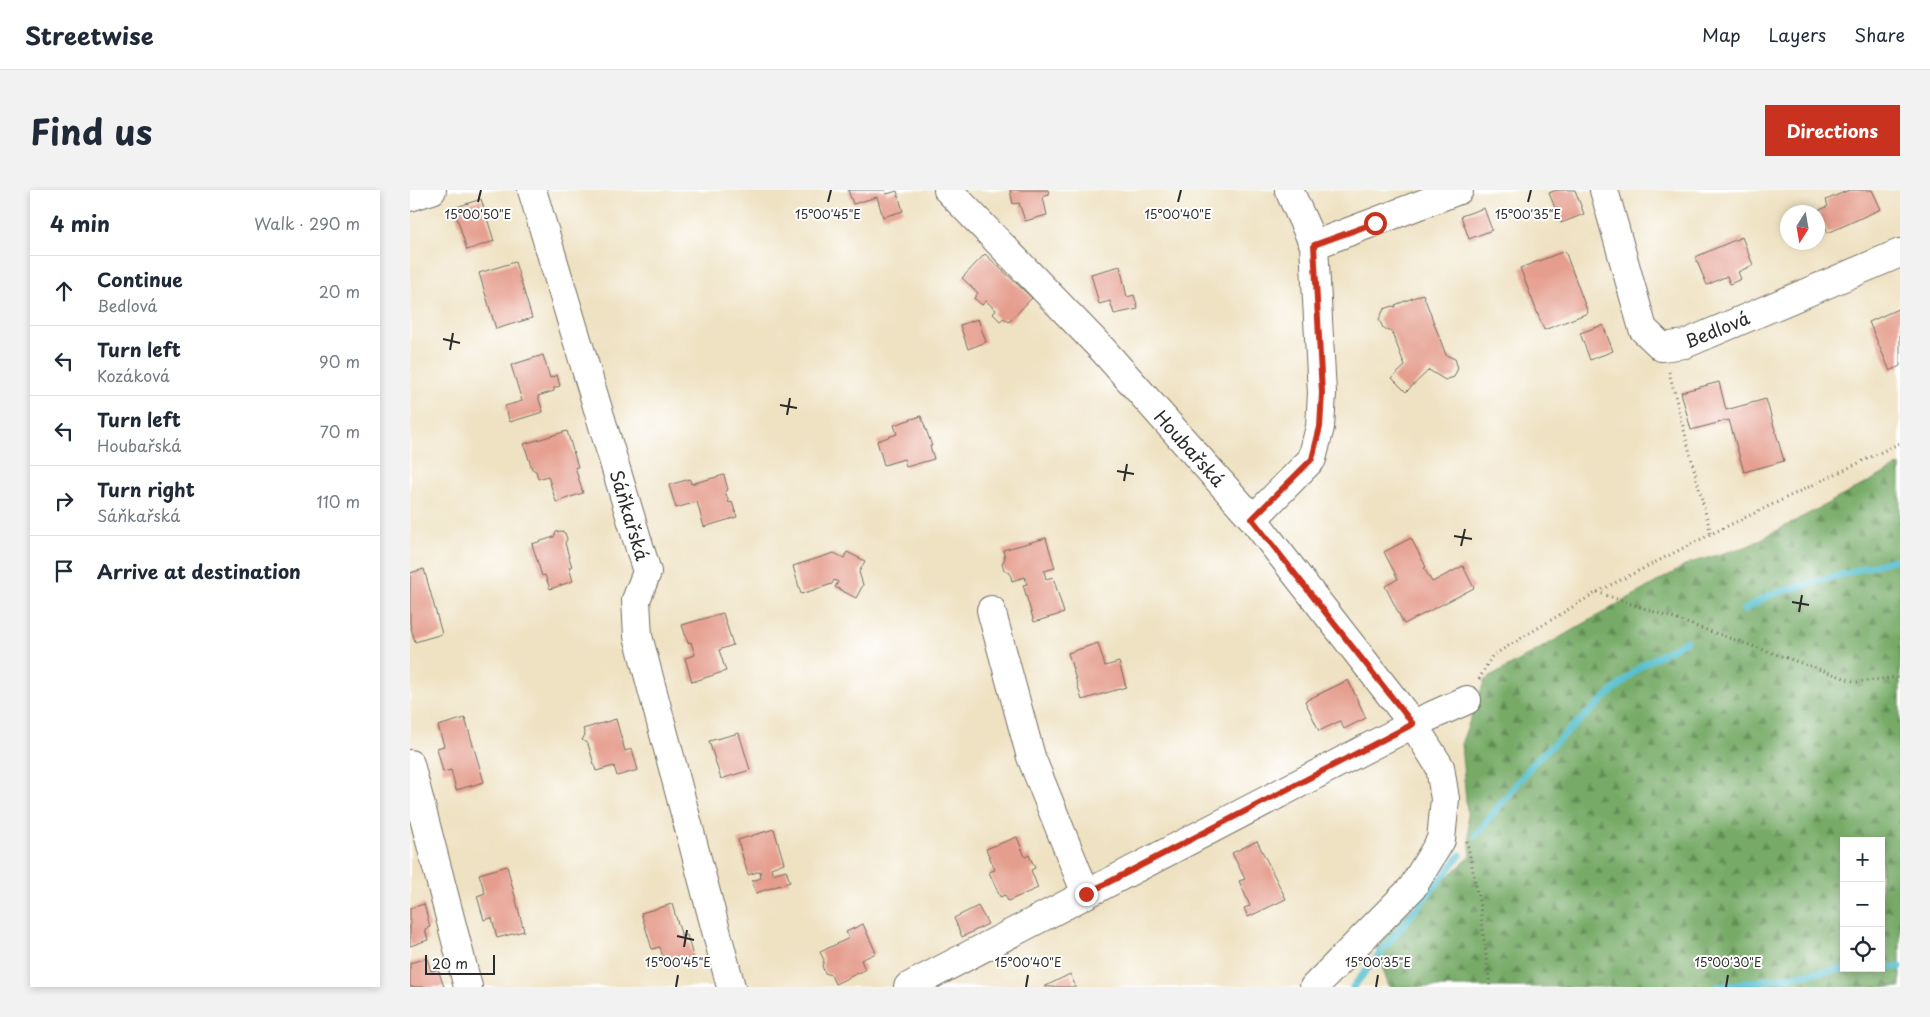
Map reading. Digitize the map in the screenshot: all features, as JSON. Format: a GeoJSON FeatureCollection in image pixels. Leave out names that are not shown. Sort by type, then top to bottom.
{"type":"FeatureCollection","features":[{"type":"Feature","properties":{"kind":"street"},"geometry":{"type":"LineString","coordinates":[[410,197],[432,190]]}},
{"type":"Feature","properties":{"kind":"street","name":"Sáňkařská"},"geometry":{"type":"LineString","coordinates":[[532,190],[647,572],[636,600],[638,636],[731,987]]}},
{"type":"Feature","properties":{"kind":"street","name":"Houbařská"},"geometry":{"type":"LineString","coordinates":[[948,190],[1103,350],[1252,519],[1413,724],[1440,767],[1445,799],[1441,840],[1412,888],[1314,987]]}},
{"type":"Feature","properties":{"kind":"street"},"geometry":{"type":"LineString","coordinates":[[1252,519],[1312,459],[1320,427],[1322,393],[1314,245],[1289,190]]}},
{"type":"Feature","properties":{"kind":"street"},"geometry":{"type":"LineString","coordinates":[[1314,245],[1459,190]]}},
{"type":"Feature","properties":{"kind":"street","name":"Bedlová"},"geometry":{"type":"LineString","coordinates":[[1604,190],[1643,330],[1662,347],[1686,344],[1900,253]]}},
{"type":"Feature","properties":{"kind":"street"},"geometry":{"type":"LineString","coordinates":[[991,610],[1031,757],[1086,894]]}},
{"type":"Feature","properties":{"kind":"street"},"geometry":{"type":"LineString","coordinates":[[908,987],[1413,724],[1467,700]]}},
{"type":"Feature","properties":{"kind":"street"},"geometry":{"type":"LineString","coordinates":[[410,764],[468,987]]}},
{"type":"Feature","properties":{"kind":"path"},"geometry":{"type":"LineString","coordinates":[[1662,347],[1711,534]]}},
{"type":"Feature","properties":{"kind":"path"},"geometry":{"type":"LineString","coordinates":[[1467,700],[1492,656],[1597,592],[1711,534],[1900,443]]}},
{"type":"Feature","properties":{"kind":"path"},"geometry":{"type":"LineString","coordinates":[[1597,592],[1856,682],[1900,677]]}},
{"type":"Feature","properties":{"kind":"path"},"geometry":{"type":"LineString","coordinates":[[1467,839],[1480,908],[1490,987]]}},
{"type":"Feature","properties":{"kind":"green space"},"geometry":{"type":"Polygon","coordinates":[[[1900,465],[1900,987],[1389,987],[1374,942],[1471,856],[1461,744],[1485,680],[1690,563],[1748,546],[1900,465]]]}},
{"type":"Feature","properties":{"kind":"building"},"geometry":{"type":"Polygon","coordinates":[[[848,190],[885,190],[887,194],[897,191],[903,211],[883,217],[877,197],[853,204],[848,190]]]}},
{"type":"Feature","properties":{"kind":"building"},"geometry":{"type":"Polygon","coordinates":[[[1010,190],[1048,190],[1049,195],[1043,197],[1047,215],[1025,221],[1019,203],[1013,204],[1010,190]]]}},
{"type":"Feature","properties":{"kind":"building"},"geometry":{"type":"Polygon","coordinates":[[[1556,190],[1575,190],[1584,214],[1561,223],[1549,193],[1556,190]]]}},
{"type":"Feature","properties":{"kind":"building"},"geometry":{"type":"Polygon","coordinates":[[[1849,190],[1872,190],[1881,209],[1828,233],[1825,226],[1825,208],[1828,206],[1826,200],[1849,190]]]}},
{"type":"Feature","properties":{"kind":"building"},"geometry":{"type":"Polygon","coordinates":[[[481,199],[494,241],[467,250],[454,208],[481,199]]]}},
{"type":"Feature","properties":{"kind":"building"},"geometry":{"type":"Polygon","coordinates":[[[1484,208],[1492,230],[1469,239],[1461,216],[1484,208]]]}},
{"type":"Feature","properties":{"kind":"building"},"geometry":{"type":"Polygon","coordinates":[[[1742,237],[1753,265],[1738,272],[1741,279],[1730,284],[1727,276],[1707,285],[1695,257],[1742,237]]]}},
{"type":"Feature","properties":{"kind":"building"},"geometry":{"type":"Polygon","coordinates":[[[1565,251],[1588,313],[1544,330],[1520,268],[1565,251]]]}},
{"type":"Feature","properties":{"kind":"building"},"geometry":{"type":"Polygon","coordinates":[[[985,254],[1032,298],[1009,322],[1004,318],[1000,321],[993,314],[996,310],[986,301],[982,305],[974,298],[978,293],[962,278],[985,254]]]}},
{"type":"Feature","properties":{"kind":"building"},"geometry":{"type":"Polygon","coordinates":[[[515,262],[532,318],[496,329],[479,273],[515,262]]]}},
{"type":"Feature","properties":{"kind":"building"},"geometry":{"type":"Polygon","coordinates":[[[1120,266],[1127,297],[1134,295],[1138,309],[1114,314],[1110,301],[1099,304],[1091,274],[1120,266]]]}},
{"type":"Feature","properties":{"kind":"building"},"geometry":{"type":"Polygon","coordinates":[[[1423,294],[1446,355],[1455,359],[1458,368],[1454,377],[1445,380],[1429,370],[1406,392],[1392,378],[1405,366],[1392,332],[1383,328],[1379,319],[1384,309],[1396,307],[1395,305],[1423,294]]]}},
{"type":"Feature","properties":{"kind":"building"},"geometry":{"type":"Polygon","coordinates":[[[1900,308],[1900,366],[1890,371],[1869,322],[1900,308]]]}},
{"type":"Feature","properties":{"kind":"building"},"geometry":{"type":"Polygon","coordinates":[[[978,319],[986,342],[968,349],[960,325],[978,319]]]}},
{"type":"Feature","properties":{"kind":"building"},"geometry":{"type":"Polygon","coordinates":[[[1603,325],[1613,351],[1590,360],[1580,333],[1603,325]]]}},
{"type":"Feature","properties":{"kind":"building"},"geometry":{"type":"Polygon","coordinates":[[[543,355],[550,378],[557,375],[560,386],[554,388],[554,391],[538,396],[543,412],[510,422],[505,406],[522,401],[511,365],[543,355]]]}},
{"type":"Feature","properties":{"kind":"building"},"geometry":{"type":"Polygon","coordinates":[[[1719,382],[1726,410],[1766,399],[1784,461],[1744,472],[1729,420],[1691,430],[1681,392],[1719,382]]]}},
{"type":"Feature","properties":{"kind":"building"},"geometry":{"type":"Polygon","coordinates":[[[921,416],[932,446],[930,446],[934,459],[906,467],[904,459],[884,465],[877,441],[897,434],[894,425],[921,416]]]}},
{"type":"Feature","properties":{"kind":"building"},"geometry":{"type":"Polygon","coordinates":[[[567,431],[578,467],[575,467],[583,493],[556,502],[548,476],[538,479],[536,471],[532,469],[524,444],[567,431]]]}},
{"type":"Feature","properties":{"kind":"building"},"geometry":{"type":"Polygon","coordinates":[[[724,475],[728,490],[725,491],[729,503],[732,502],[737,517],[704,527],[697,502],[676,508],[669,485],[690,479],[691,484],[724,475]]]}},
{"type":"Feature","properties":{"kind":"building"},"geometry":{"type":"Polygon","coordinates":[[[561,531],[565,533],[567,539],[565,543],[572,567],[569,567],[573,581],[550,589],[545,575],[542,576],[532,544],[554,537],[556,532],[561,531]]]}},
{"type":"Feature","properties":{"kind":"building"},"geometry":{"type":"Polygon","coordinates":[[[1046,538],[1055,568],[1044,571],[1046,579],[1053,577],[1064,613],[1034,622],[1023,585],[1027,584],[1025,577],[1012,581],[1010,573],[1004,570],[1002,564],[1005,558],[1003,550],[1046,538]]]}},
{"type":"Feature","properties":{"kind":"building"},"geometry":{"type":"Polygon","coordinates":[[[1411,538],[1432,582],[1463,566],[1474,588],[1404,624],[1385,586],[1398,579],[1384,552],[1411,538]]]}},
{"type":"Feature","properties":{"kind":"building"},"geometry":{"type":"Polygon","coordinates":[[[847,552],[865,561],[859,572],[863,585],[856,598],[835,587],[838,582],[834,580],[832,584],[801,594],[793,566],[834,553],[844,558],[847,552]]]}},
{"type":"Feature","properties":{"kind":"building"},"geometry":{"type":"Polygon","coordinates":[[[424,569],[442,634],[415,642],[410,624],[410,573],[424,569]]]}},
{"type":"Feature","properties":{"kind":"building"},"geometry":{"type":"Polygon","coordinates":[[[723,613],[733,645],[719,650],[726,671],[692,682],[685,658],[695,655],[691,642],[688,643],[682,625],[723,613]]]}},
{"type":"Feature","properties":{"kind":"building"},"geometry":{"type":"Polygon","coordinates":[[[1098,643],[1105,666],[1119,662],[1126,687],[1082,700],[1068,653],[1098,643]]]}},
{"type":"Feature","properties":{"kind":"building"},"geometry":{"type":"Polygon","coordinates":[[[1348,680],[1366,718],[1344,729],[1340,721],[1319,731],[1305,701],[1348,680]]]}},
{"type":"Feature","properties":{"kind":"building"},"geometry":{"type":"Polygon","coordinates":[[[465,718],[484,782],[456,790],[451,770],[443,772],[437,748],[444,746],[438,726],[465,718]]]}},
{"type":"Feature","properties":{"kind":"building"},"geometry":{"type":"Polygon","coordinates":[[[616,719],[625,751],[632,749],[638,770],[617,776],[614,766],[596,771],[588,744],[582,740],[585,735],[583,729],[616,719]]]}},
{"type":"Feature","properties":{"kind":"building"},"geometry":{"type":"Polygon","coordinates":[[[739,733],[750,770],[721,779],[709,741],[739,733]]]}},
{"type":"Feature","properties":{"kind":"building"},"geometry":{"type":"Polygon","coordinates":[[[774,829],[784,863],[771,868],[773,874],[786,870],[790,882],[756,893],[752,881],[761,878],[760,871],[748,875],[738,840],[774,829]]]}},
{"type":"Feature","properties":{"kind":"building"},"geometry":{"type":"Polygon","coordinates":[[[1017,837],[1025,857],[1029,855],[1035,868],[1031,870],[1038,888],[1008,901],[1005,895],[1000,897],[989,872],[995,870],[986,849],[1017,837]]]}},
{"type":"Feature","properties":{"kind":"building"},"geometry":{"type":"Polygon","coordinates":[[[1257,841],[1286,899],[1248,917],[1244,908],[1250,906],[1239,881],[1245,879],[1232,853],[1257,841]]]}},
{"type":"Feature","properties":{"kind":"building"},"geometry":{"type":"Polygon","coordinates":[[[507,866],[524,931],[497,938],[492,918],[484,920],[477,896],[485,893],[479,874],[507,866]]]}},
{"type":"Feature","properties":{"kind":"building"},"geometry":{"type":"Polygon","coordinates":[[[424,904],[430,927],[425,929],[428,940],[410,946],[410,908],[424,904]]]}},
{"type":"Feature","properties":{"kind":"building"},"geometry":{"type":"Polygon","coordinates":[[[672,904],[682,937],[687,935],[694,960],[666,968],[660,947],[652,949],[641,913],[672,904]]]}},
{"type":"Feature","properties":{"kind":"building"},"geometry":{"type":"Polygon","coordinates":[[[978,906],[988,924],[962,937],[954,918],[978,906]]]}},
{"type":"Feature","properties":{"kind":"building"},"geometry":{"type":"Polygon","coordinates":[[[863,924],[876,953],[861,960],[865,970],[835,984],[831,975],[825,973],[822,966],[824,960],[820,952],[849,938],[846,932],[863,924]]]}},
{"type":"Feature","properties":{"kind":"building"},"geometry":{"type":"Polygon","coordinates":[[[427,958],[431,971],[438,969],[444,987],[410,987],[410,963],[427,958]]]}},
{"type":"Feature","properties":{"kind":"building"},"geometry":{"type":"Polygon","coordinates":[[[1070,974],[1076,987],[1044,987],[1070,974]]]}},
{"type":"Feature","properties":{"kind":"waterway"},"geometry":{"type":"LineString","coordinates":[[1744,610],[1770,595],[1900,558]]}},
{"type":"Feature","properties":{"kind":"waterway"},"geometry":{"type":"LineString","coordinates":[[1476,835],[1536,760],[1642,665],[1686,641]]}},
{"type":"Feature","properties":{"kind":"waterway"},"geometry":{"type":"LineString","coordinates":[[1353,987],[1460,855]]}},
{"type":"Feature","properties":{"kind":"waterway"},"geometry":{"type":"LineString","coordinates":[[1885,967],[1900,967]]}},
{"type":"Feature","properties":{"kind":"waterway"},"geometry":{"type":"LineString","coordinates":[[1717,987],[1840,969]]}},
{"type":"Feature","properties":{"kind":"route"},"geometry":{"type":"LineString","coordinates":[[1086,894],[1413,724],[1252,519],[1312,459],[1320,427],[1322,393],[1314,245],[1375,223]]}}]}
